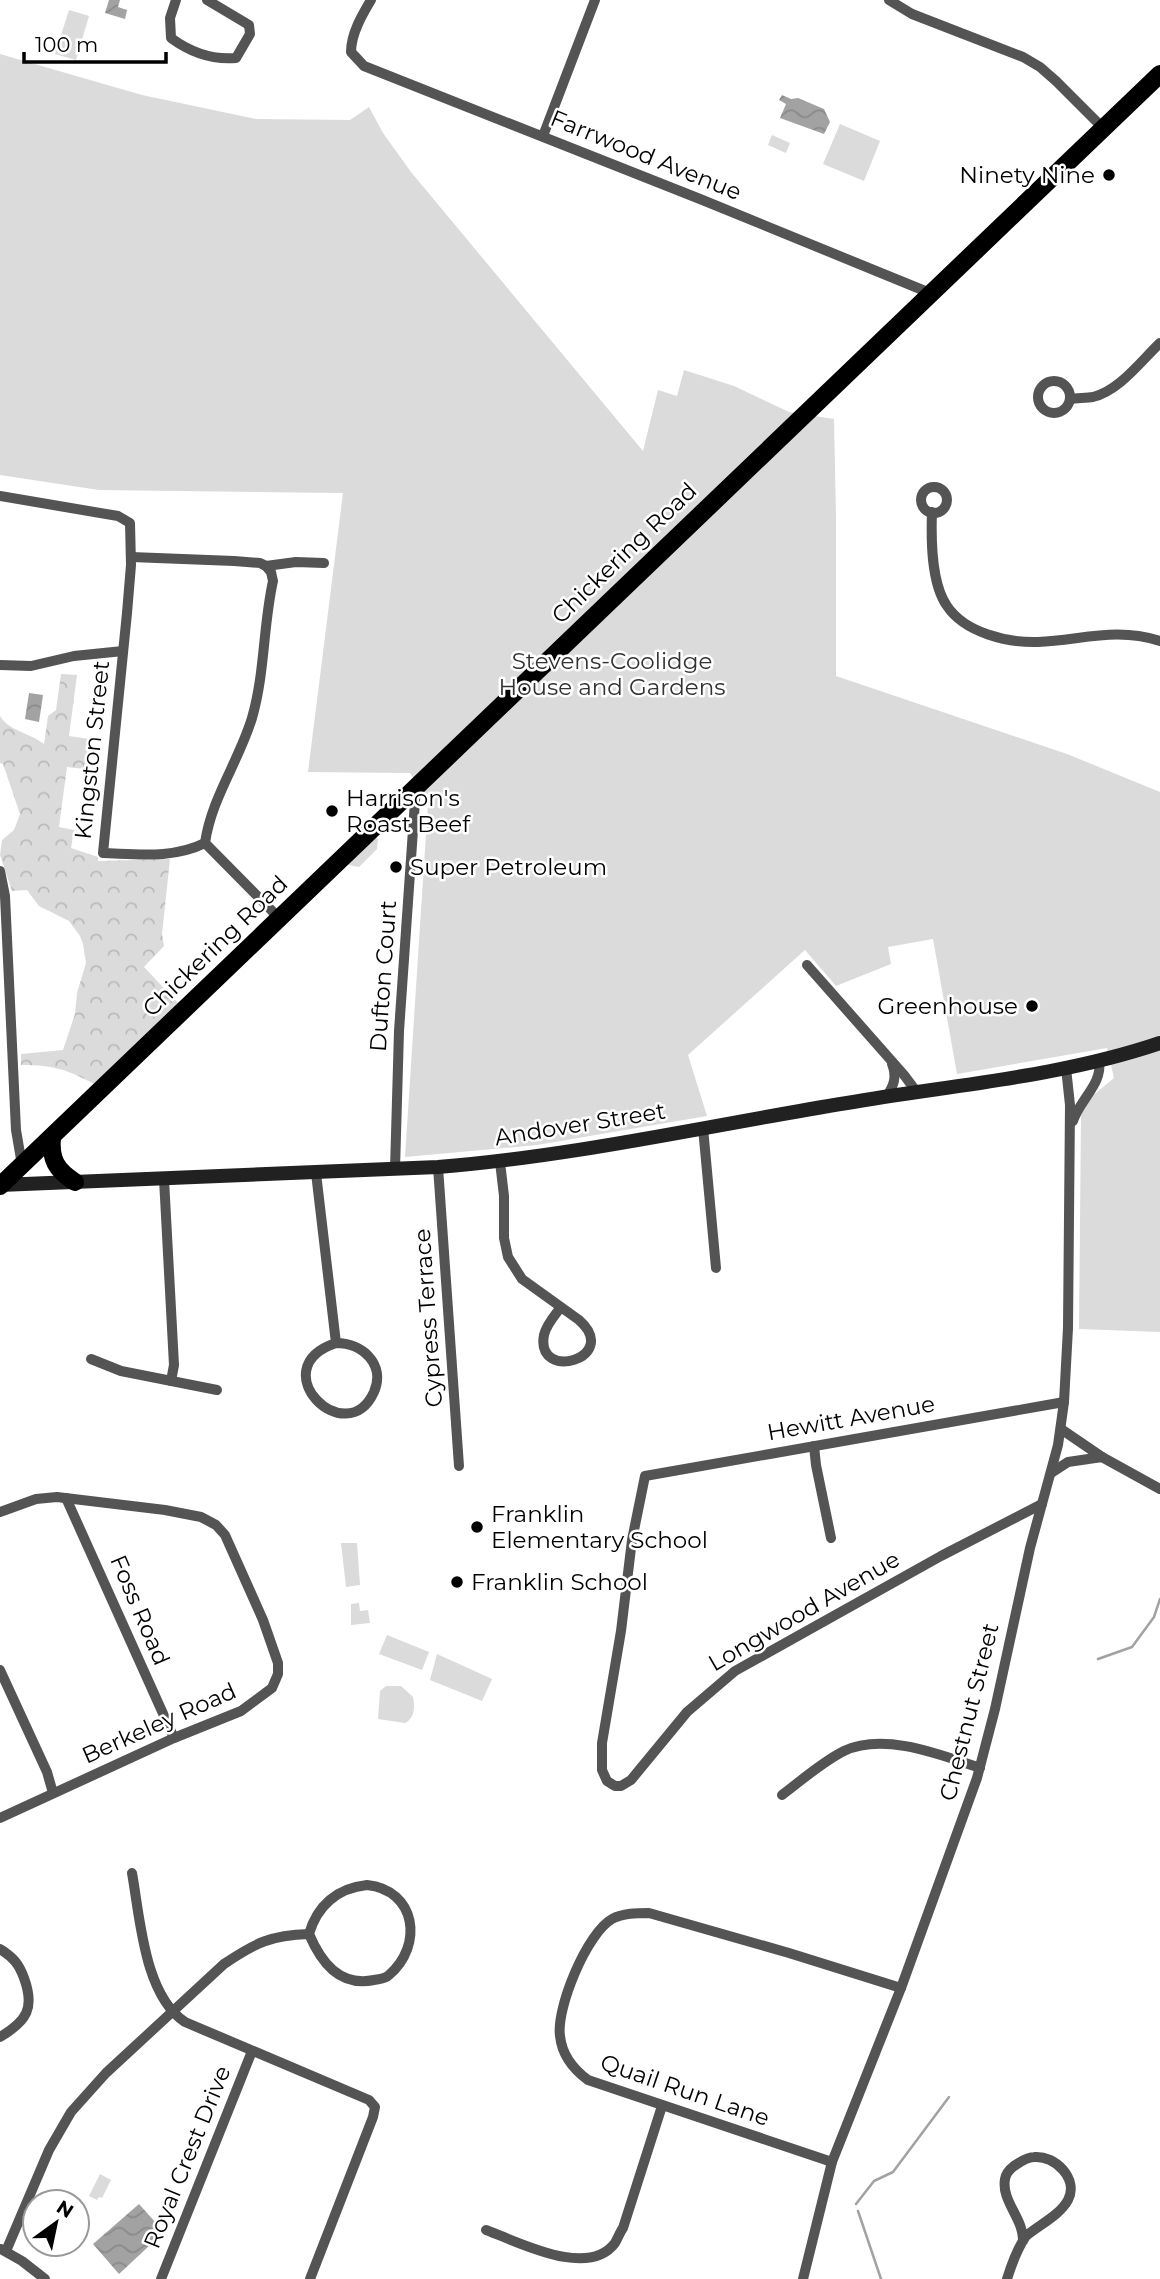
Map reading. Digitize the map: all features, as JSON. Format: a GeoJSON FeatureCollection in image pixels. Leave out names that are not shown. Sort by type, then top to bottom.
{"type":"FeatureCollection","features":[{"type":"Feature","properties":{"kind":"main road","name":"Chickering Road"},"geometry":{"type":"LineString","coordinates":[[1,1185],[1160,74]]}},
{"type":"Feature","properties":{"kind":"main road","name":"Andover Street"},"geometry":{"type":"LineString","coordinates":[[1,1185],[316,1173],[500,1162],[1066,1068],[1099,1062],[1160,1043]]}},
{"type":"Feature","properties":{"kind":"main road"},"geometry":{"type":"LineString","coordinates":[[52,1137],[51,1153],[55,1166],[75,1182]]}},
{"type":"Feature","properties":{"kind":"street"},"geometry":{"type":"LineString","coordinates":[[176,0],[170,18],[171,38],[191,51],[218,58],[236,58],[250,34],[249,25],[207,0]]}},
{"type":"Feature","properties":{"kind":"street","name":"Farrwood Avenue"},"geometry":{"type":"LineString","coordinates":[[372,0],[355,33],[351,52],[364,66],[930,293]]}},
{"type":"Feature","properties":{"kind":"street"},"geometry":{"type":"LineString","coordinates":[[543,136],[595,0]]}},
{"type":"Feature","properties":{"kind":"street"},"geometry":{"type":"LineString","coordinates":[[889,0],[912,14],[1023,57],[1040,67],[1102,127]]}},
{"type":"Feature","properties":{"kind":"street"},"geometry":{"type":"LineString","coordinates":[[1070,399],[1104,393],[1160,343]]}},
{"type":"Feature","properties":{"kind":"street","name":"Kingston Street"},"geometry":{"type":"LineString","coordinates":[[0,496],[126,518],[130,523],[131,557],[103,853],[177,853],[205,843]]}},
{"type":"Feature","properties":{"kind":"street"},"geometry":{"type":"LineString","coordinates":[[932,512],[931,544],[939,590],[946,606],[971,626],[1004,639],[1024,641],[1040,642],[1093,634],[1132,635],[1160,641]]}},
{"type":"Feature","properties":{"kind":"street"},"geometry":{"type":"LineString","coordinates":[[131,557],[260,563],[271,572],[273,581],[258,691],[248,730],[206,831],[205,843],[279,918]]}},
{"type":"Feature","properties":{"kind":"street"},"geometry":{"type":"LineString","coordinates":[[266,566],[296,562],[324,563]]}},
{"type":"Feature","properties":{"kind":"street","name":"Kingston Street"},"geometry":{"type":"LineString","coordinates":[[0,665],[31,666],[74,656],[123,652]]}},
{"type":"Feature","properties":{"kind":"street","name":"Dufton Court"},"geometry":{"type":"LineString","coordinates":[[395,1169],[399,1031],[416,787]]}},
{"type":"Feature","properties":{"kind":"street"},"geometry":{"type":"LineString","coordinates":[[0,872],[5,896],[16,1130],[22,1165]]}},
{"type":"Feature","properties":{"kind":"street"},"geometry":{"type":"LineString","coordinates":[[807,965],[916,1091]]}},
{"type":"Feature","properties":{"kind":"street"},"geometry":{"type":"LineString","coordinates":[[887,1096],[896,1075],[890,1058]]}},
{"type":"Feature","properties":{"kind":"street","name":"Chestnut Street"},"geometry":{"type":"LineString","coordinates":[[1069,1134],[1076,1110],[1099,1073],[1099,1062]]}},
{"type":"Feature","properties":{"kind":"street","name":"Chestnut Street"},"geometry":{"type":"LineString","coordinates":[[803,2279],[832,2162],[901,1988],[980,1768],[1061,1429],[1065,1402],[1068,1328],[1069,1090],[1066,1068]]}},
{"type":"Feature","properties":{"kind":"street"},"geometry":{"type":"LineString","coordinates":[[703,1128],[716,1268]]}},
{"type":"Feature","properties":{"kind":"street"},"geometry":{"type":"LineString","coordinates":[[500,1162],[504,1238],[508,1257],[522,1279],[561,1307],[579,1320],[588,1331],[589,1345],[586,1352],[574,1362],[558,1361],[546,1350],[544,1343],[547,1327],[561,1307]]}},
{"type":"Feature","properties":{"kind":"street","name":"Cypress Terrace"},"geometry":{"type":"LineString","coordinates":[[438,1167],[459,1466]]}},
{"type":"Feature","properties":{"kind":"street"},"geometry":{"type":"LineString","coordinates":[[316,1173],[336,1343]]}},
{"type":"Feature","properties":{"kind":"street"},"geometry":{"type":"LineString","coordinates":[[164,1179],[174,1365],[171,1381]]}},
{"type":"Feature","properties":{"kind":"street"},"geometry":{"type":"LineString","coordinates":[[336,1343],[347,1343],[367,1353],[376,1373],[376,1384],[366,1404],[346,1413],[322,1408],[313,1399],[306,1376],[315,1354],[336,1343]]}},
{"type":"Feature","properties":{"kind":"street"},"geometry":{"type":"LineString","coordinates":[[90,1359],[121,1371],[217,1390]]}},
{"type":"Feature","properties":{"kind":"street","name":"Hewitt Avenue"},"geometry":{"type":"LineString","coordinates":[[615,1786],[607,1781],[602,1770],[602,1742],[621,1631],[632,1540],[645,1476],[1065,1402]]}},
{"type":"Feature","properties":{"kind":"street"},"geometry":{"type":"LineString","coordinates":[[1061,1429],[1102,1457],[1160,1489]]}},
{"type":"Feature","properties":{"kind":"street"},"geometry":{"type":"LineString","coordinates":[[814,1446],[831,1538]]}},
{"type":"Feature","properties":{"kind":"street"},"geometry":{"type":"LineString","coordinates":[[1051,1473],[1069,1462],[1102,1457]]}},
{"type":"Feature","properties":{"kind":"street","name":"Berkeley Road"},"geometry":{"type":"LineString","coordinates":[[0,1512],[36,1499],[66,1498],[201,1517],[220,1529],[238,1562],[278,1663],[276,1682],[250,1706],[0,1818]]}},
{"type":"Feature","properties":{"kind":"street","name":"Foss Road"},"geometry":{"type":"LineString","coordinates":[[66,1498],[174,1738]]}},
{"type":"Feature","properties":{"kind":"street","name":"Longwood Avenue"},"geometry":{"type":"LineString","coordinates":[[615,1786],[621,1786],[631,1780],[687,1712],[735,1671],[941,1556],[1042,1504]]}},
{"type":"Feature","properties":{"kind":"street"},"geometry":{"type":"LineString","coordinates":[[0,1670],[47,1772],[53,1793]]}},
{"type":"Feature","properties":{"kind":"street"},"geometry":{"type":"LineString","coordinates":[[782,1795],[842,1753],[866,1745],[899,1745],[980,1768]]}},
{"type":"Feature","properties":{"kind":"street"},"geometry":{"type":"LineString","coordinates":[[132,1873],[143,1942],[158,1989],[172,2012]]}},
{"type":"Feature","properties":{"kind":"street"},"geometry":{"type":"LineString","coordinates":[[367,1885],[383,1888],[399,1898],[408,1915],[410,1937],[404,1957],[387,1977],[354,1981],[333,1971],[318,1955],[309,1934],[313,1920],[327,1902],[342,1891],[367,1885]]}},
{"type":"Feature","properties":{"kind":"street","name":"Quail Run Lane"},"geometry":{"type":"LineString","coordinates":[[832,2162],[588,2080],[572,2067],[562,2048],[559,2034],[568,1993],[591,1940],[612,1919],[635,1912],[649,1913],[789,1952],[901,1988]]}},
{"type":"Feature","properties":{"kind":"street"},"geometry":{"type":"LineString","coordinates":[[38,2277],[3,2250],[49,2151],[71,2112],[106,2073],[217,1969],[247,1949],[276,1936],[309,1934]]}},
{"type":"Feature","properties":{"kind":"street"},"geometry":{"type":"LineString","coordinates":[[0,1949],[20,1966],[31,1996],[20,2022],[0,2037]]}},
{"type":"Feature","properties":{"kind":"street","name":"Royal Crest Drive"},"geometry":{"type":"LineString","coordinates":[[172,2012],[184,2022],[369,2100],[375,2107],[310,2279]]}},
{"type":"Feature","properties":{"kind":"street","name":"Royal Crest Drive"},"geometry":{"type":"LineString","coordinates":[[161,2279],[252,2051]]}},
{"type":"Feature","properties":{"kind":"street"},"geometry":{"type":"LineString","coordinates":[[485,2230],[566,2259],[585,2260],[605,2252],[615,2243],[623,2228],[662,2106]]}},
{"type":"Feature","properties":{"kind":"street"},"geometry":{"type":"LineString","coordinates":[[1007,2279],[1023,2241],[1036,2227],[1063,2207],[1070,2194],[1065,2171],[1049,2160],[1038,2157],[1030,2157],[1020,2162],[1009,2169],[1005,2177],[1006,2191],[1021,2225],[1023,2241]]}},
{"type":"Feature","properties":{"kind":"green space"},"geometry":{"type":"Polygon","coordinates":[[[69,10],[89,16],[76,60],[55,54],[69,10]]]}},
{"type":"Feature","properties":{"kind":"green space","name":"Stevens-Coolidge House and Gardens"},"geometry":{"type":"Polygon","coordinates":[[[0,54],[142,95],[256,119],[350,120],[369,107],[383,133],[411,172],[643,451],[658,390],[677,396],[684,370],[734,386],[789,412],[834,419],[836,676],[1067,754],[1160,792],[1160,1332],[1079,1329],[1081,1115],[1091,1097],[1114,1078],[1107,1048],[957,1074],[933,939],[888,947],[891,964],[836,986],[805,950],[688,1055],[707,1116],[537,1145],[405,1157],[428,803],[410,773],[308,772],[343,493],[99,490],[0,475],[0,54]]]}},
{"type":"Feature","properties":{"kind":"green space"},"geometry":{"type":"Polygon","coordinates":[[[840,124],[880,141],[864,181],[823,164],[840,124]]]}},
{"type":"Feature","properties":{"kind":"green space"},"geometry":{"type":"Polygon","coordinates":[[[772,135],[790,143],[786,153],[768,145],[772,135]]]}},
{"type":"Feature","properties":{"kind":"green space"},"geometry":{"type":"Polygon","coordinates":[[[61,674],[77,675],[69,736],[89,739],[85,769],[67,767],[59,827],[74,830],[71,848],[98,857],[98,861],[170,859],[162,934],[164,946],[144,967],[178,1003],[94,1084],[59,1069],[21,1065],[21,1054],[63,1050],[75,1014],[77,993],[86,963],[80,936],[69,921],[39,906],[27,890],[12,891],[0,855],[2,840],[14,830],[20,814],[3,764],[0,763],[0,716],[14,729],[44,744],[48,716],[56,710],[61,674]]]}},
{"type":"Feature","properties":{"kind":"green space"},"geometry":{"type":"Polygon","coordinates":[[[375,837],[378,839],[377,849],[359,867],[349,865],[349,863],[375,837]]]}},
{"type":"Feature","properties":{"kind":"green space"},"geometry":{"type":"Polygon","coordinates":[[[341,1543],[357,1543],[360,1585],[346,1587],[341,1543]]]}},
{"type":"Feature","properties":{"kind":"green space"},"geometry":{"type":"Polygon","coordinates":[[[359,1603],[360,1611],[368,1610],[370,1623],[351,1625],[351,1604],[359,1603]]]}},
{"type":"Feature","properties":{"kind":"green space"},"geometry":{"type":"Polygon","coordinates":[[[387,1635],[429,1652],[422,1670],[379,1654],[387,1635]]]}},
{"type":"Feature","properties":{"kind":"green space"},"geometry":{"type":"Polygon","coordinates":[[[437,1654],[492,1679],[482,1701],[430,1680],[437,1654]]]}},
{"type":"Feature","properties":{"kind":"green space"},"geometry":{"type":"Polygon","coordinates":[[[386,1686],[401,1686],[413,1697],[412,1715],[405,1723],[378,1719],[380,1691],[386,1686]]]}},
{"type":"Feature","properties":{"kind":"green space"},"geometry":{"type":"Polygon","coordinates":[[[100,2174],[111,2180],[102,2198],[97,2200],[91,2197],[100,2174]]]}},
{"type":"Feature","properties":{"kind":"water"},"geometry":{"type":"Polygon","coordinates":[[[109,0],[120,0],[118,7],[127,10],[125,19],[105,13],[109,0]]]}},
{"type":"Feature","properties":{"kind":"water"},"geometry":{"type":"Polygon","coordinates":[[[782,95],[791,99],[798,98],[824,109],[830,122],[824,134],[780,118],[786,104],[779,100],[782,95]]]}},
{"type":"Feature","properties":{"kind":"water"},"geometry":{"type":"Polygon","coordinates":[[[29,693],[43,695],[39,722],[25,719],[29,693]]]}},
{"type":"Feature","properties":{"kind":"water"},"geometry":{"type":"Polygon","coordinates":[[[139,2204],[164,2232],[119,2274],[93,2244],[139,2204]]]}},
{"type":"Feature","properties":{"kind":"waterway"},"geometry":{"type":"LineString","coordinates":[[1098,1659],[1132,1647],[1154,1617],[1160,1599]]}},
{"type":"Feature","properties":{"kind":"waterway"},"geometry":{"type":"LineString","coordinates":[[856,2204],[874,2181],[893,2172],[949,2097]]}},
{"type":"Feature","properties":{"kind":"waterway"},"geometry":{"type":"LineString","coordinates":[[858,2211],[881,2279]]}},
{"type":"Feature","properties":{"kind":"place","name":"Ninety Nine"},"geometry":{"type":"Point","coordinates":[1109,175]}},
{"type":"Feature","properties":{"kind":"place","name":"Harrison's Roast Beef"},"geometry":{"type":"Point","coordinates":[332,811]}},
{"type":"Feature","properties":{"kind":"place","name":"Super Petroleum"},"geometry":{"type":"Point","coordinates":[396,867]}},
{"type":"Feature","properties":{"kind":"place","name":"Greenhouse"},"geometry":{"type":"Point","coordinates":[1032,1006]}},
{"type":"Feature","properties":{"kind":"place","name":"Franklin Elementary School"},"geometry":{"type":"Point","coordinates":[477,1527]}},
{"type":"Feature","properties":{"kind":"place","name":"Franklin School"},"geometry":{"type":"Point","coordinates":[457,1582]}}]}
